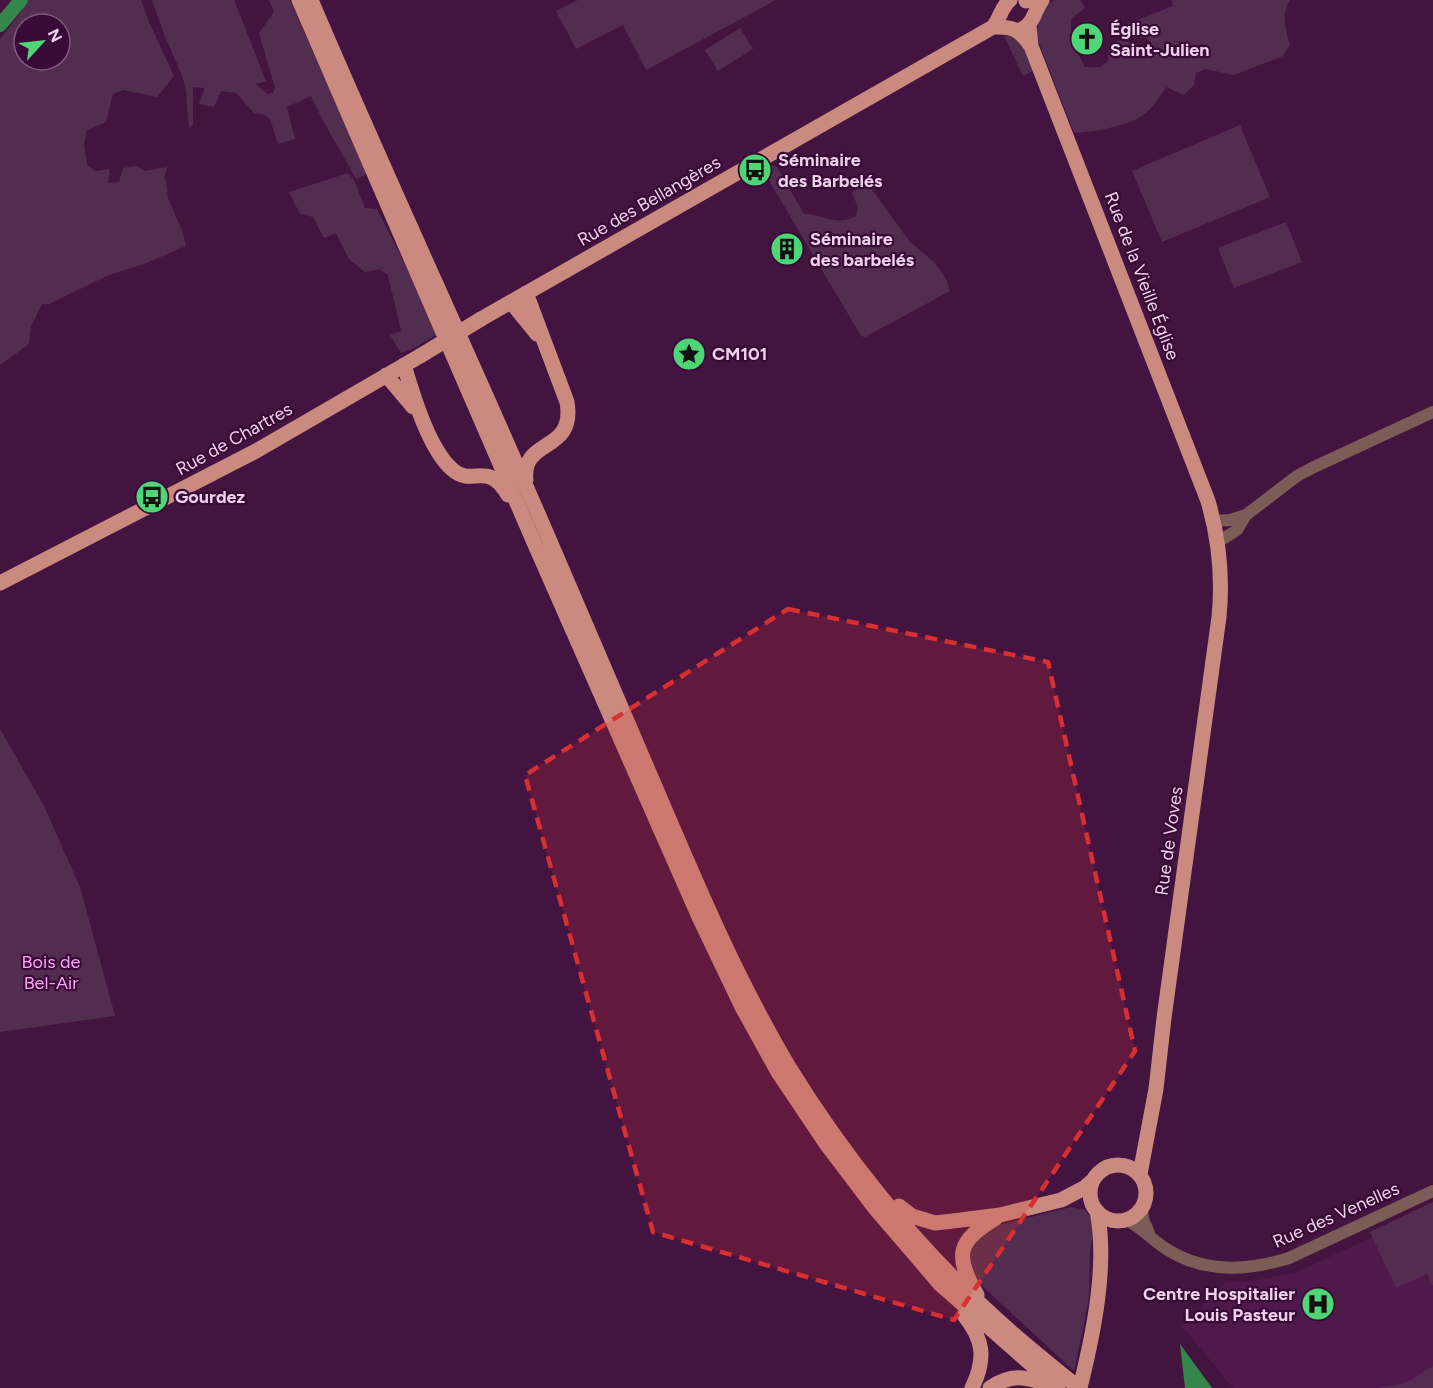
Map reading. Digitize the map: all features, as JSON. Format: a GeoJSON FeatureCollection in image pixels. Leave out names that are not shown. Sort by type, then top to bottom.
{"type":"FeatureCollection","features":[{"type":"Feature","properties":{"kind":"main road"},"geometry":{"type":"LineString","coordinates":[[299,0],[397,211],[493,408],[710,913],[751,999],[790,1068],[868,1180],[939,1263],[985,1308],[1080,1388],[1094,1330],[1099,1286],[1100,1248],[1090,1189],[1098,1172],[1114,1164],[1124,1165],[1140,1174],[1146,1190],[1142,1207],[1133,1217],[1124,1220],[1106,1234],[1100,1248]]}},
{"type":"Feature","properties":{"kind":"main road"},"geometry":{"type":"LineString","coordinates":[[312,0],[364,138]]}},
{"type":"Feature","properties":{"kind":"main road","name":"Rue de la Vieille Église"},"geometry":{"type":"LineString","coordinates":[[1018,11],[1214,521]]}},
{"type":"Feature","properties":{"kind":"main road","name":"Rue des Bellangères"},"geometry":{"type":"LineString","coordinates":[[420,356],[1018,11]]}},
{"type":"Feature","properties":{"kind":"main road"},"geometry":{"type":"LineString","coordinates":[[397,211],[486,432],[708,936],[747,1016],[778,1072],[827,1145],[874,1207],[976,1330],[981,1347],[981,1364],[972,1388]]}},
{"type":"Feature","properties":{"kind":"main road"},"geometry":{"type":"LineString","coordinates":[[526,293],[542,341],[567,402],[568,412],[566,429],[529,461],[525,469],[528,489]]}},
{"type":"Feature","properties":{"kind":"main road"},"geometry":{"type":"LineString","coordinates":[[511,302],[542,341]]}},
{"type":"Feature","properties":{"kind":"main road","name":"Rue de Chartres"},"geometry":{"type":"LineString","coordinates":[[0,583],[256,451],[420,356]]}},
{"type":"Feature","properties":{"kind":"main road"},"geometry":{"type":"LineString","coordinates":[[404,365],[419,414],[438,450],[452,470],[462,476],[492,476],[500,481],[536,547]]}},
{"type":"Feature","properties":{"kind":"main road"},"geometry":{"type":"LineString","coordinates":[[386,375],[419,414]]}},
{"type":"Feature","properties":{"kind":"main road"},"geometry":{"type":"LineString","coordinates":[[493,408],[510,438],[517,444],[524,447],[543,447]]}},
{"type":"Feature","properties":{"kind":"main road"},"geometry":{"type":"LineString","coordinates":[[479,475],[489,460],[486,432]]}},
{"type":"Feature","properties":{"kind":"main road","name":"Rue de Voves"},"geometry":{"type":"LineString","coordinates":[[1140,1174],[1156,1089],[1219,617],[1221,594],[1218,542],[1214,521]]}},
{"type":"Feature","properties":{"kind":"main road"},"geometry":{"type":"LineString","coordinates":[[1124,1165],[1145,1143]]}},
{"type":"Feature","properties":{"kind":"main road"},"geometry":{"type":"LineString","coordinates":[[868,1180],[912,1216],[935,1223],[1000,1215],[1060,1200],[1084,1188],[1093,1180]]}},
{"type":"Feature","properties":{"kind":"main road"},"geometry":{"type":"LineString","coordinates":[[1060,1200],[1076,1201],[1095,1209],[1104,1217],[1124,1220]]}},
{"type":"Feature","properties":{"kind":"main road"},"geometry":{"type":"LineString","coordinates":[[985,1308],[972,1287],[963,1260],[964,1243],[977,1229],[1000,1215]]}},
{"type":"Feature","properties":{"kind":"main road"},"geometry":{"type":"LineString","coordinates":[[940,1284],[1057,1387]]}},
{"type":"Feature","properties":{"kind":"main road"},"geometry":{"type":"LineString","coordinates":[[990,1388],[1000,1381],[1019,1377],[1057,1387]]}},
{"type":"Feature","properties":{"kind":"street"},"geometry":{"type":"LineString","coordinates":[[1214,521],[1230,520],[1246,515],[1297,476],[1341,453],[1433,412]]}},
{"type":"Feature","properties":{"kind":"street"},"geometry":{"type":"LineString","coordinates":[[1218,542],[1237,530],[1246,515]]}},
{"type":"Feature","properties":{"kind":"street","name":"Rue des Venelles"},"geometry":{"type":"LineString","coordinates":[[1124,1220],[1168,1250],[1206,1266],[1241,1268],[1289,1258],[1433,1191]]}},
{"type":"Feature","properties":{"kind":"street"},"geometry":{"type":"LineString","coordinates":[[1142,1207],[1145,1227],[1152,1237]]}},
{"type":"Feature","properties":{"kind":"highlighted area"},"geometry":{"type":"Polygon","coordinates":[[[788,609],[1048,662],[1135,1051],[954,1320],[653,1232],[525,775],[788,609]]]}},
{"type":"Feature","properties":{"kind":"shaded area","name":"Centre Hospitalier Louis Pasteur"},"geometry":{"type":"Polygon","coordinates":[[[1433,1209],[1433,1388],[1233,1388],[1182,1326],[1226,1282],[1251,1281],[1295,1273],[1433,1209]]]}},
{"type":"Feature","properties":{"kind":"shaded area"},"geometry":{"type":"Polygon","coordinates":[[[1180,1344],[1212,1388],[1185,1388],[1180,1344]]]}},
{"type":"Feature","properties":{"kind":"green space"},"geometry":{"type":"Polygon","coordinates":[[[27,0],[141,0],[174,76],[157,97],[123,90],[113,94],[106,122],[87,130],[84,144],[87,165],[95,171],[110,169],[108,183],[119,182],[123,168],[137,166],[145,171],[167,167],[164,180],[166,179],[168,198],[186,246],[144,264],[109,275],[49,304],[42,304],[31,327],[29,344],[0,365],[0,39],[12,24],[12,72],[72,72],[72,12],[21,12],[27,0]]]}},
{"type":"Feature","properties":{"kind":"green space"},"geometry":{"type":"Polygon","coordinates":[[[152,0],[234,0],[266,81],[256,84],[267,94],[273,93],[275,88],[259,33],[274,12],[269,0],[290,0],[367,174],[356,179],[311,96],[287,107],[295,139],[278,144],[270,119],[263,114],[254,113],[236,93],[221,91],[214,107],[199,104],[205,88],[193,87],[193,125],[189,129],[186,90],[182,75],[152,0]]]}},
{"type":"Feature","properties":{"kind":"green space"},"geometry":{"type":"Polygon","coordinates":[[[578,0],[776,0],[646,70],[623,25],[576,49],[556,11],[578,0]]]}},
{"type":"Feature","properties":{"kind":"green space"},"geometry":{"type":"Polygon","coordinates":[[[1055,0],[1080,0],[1085,8],[1071,19],[1071,41],[1085,67],[1100,67],[1108,61],[1109,45],[1123,39],[1152,51],[1153,48],[1148,38],[1128,37],[1124,25],[1173,6],[1171,0],[1290,0],[1285,16],[1290,45],[1283,56],[1234,75],[1205,69],[1196,73],[1194,85],[1184,95],[1166,87],[1150,109],[1142,116],[1124,124],[1074,133],[1036,35],[1043,6],[1055,0]]]}},
{"type":"Feature","properties":{"kind":"green space"},"geometry":{"type":"Polygon","coordinates":[[[740,28],[753,49],[718,71],[705,50],[740,28]]]}},
{"type":"Feature","properties":{"kind":"green space"},"geometry":{"type":"Polygon","coordinates":[[[1004,36],[1018,36],[1035,70],[1023,76],[1004,36]]]}},
{"type":"Feature","properties":{"kind":"green space"},"geometry":{"type":"Polygon","coordinates":[[[1240,125],[1270,197],[1162,242],[1132,171],[1240,125]]]}},
{"type":"Feature","properties":{"kind":"green space"},"geometry":{"type":"Polygon","coordinates":[[[771,165],[777,167],[804,214],[836,220],[849,219],[856,216],[858,207],[852,193],[860,187],[870,187],[910,242],[935,263],[946,279],[950,291],[865,337],[861,336],[764,172],[764,169],[771,165]]]}},
{"type":"Feature","properties":{"kind":"green space"},"geometry":{"type":"Polygon","coordinates":[[[348,173],[354,180],[365,208],[377,209],[440,334],[401,353],[390,335],[401,331],[388,275],[379,269],[365,272],[349,259],[336,233],[324,238],[313,217],[300,214],[289,192],[348,173]]]}},
{"type":"Feature","properties":{"kind":"green space"},"geometry":{"type":"Polygon","coordinates":[[[1286,222],[1302,262],[1234,288],[1218,248],[1286,222]]]}},
{"type":"Feature","properties":{"kind":"green space","name":"Bois de Bel-Air"},"geometry":{"type":"Polygon","coordinates":[[[0,729],[44,806],[80,887],[115,1016],[0,1032],[0,729]]]}},
{"type":"Feature","properties":{"kind":"green space"},"geometry":{"type":"Polygon","coordinates":[[[1433,1202],[1433,1286],[1427,1274],[1396,1288],[1370,1232],[1433,1202]]]}},
{"type":"Feature","properties":{"kind":"green space"},"geometry":{"type":"Polygon","coordinates":[[[1071,1207],[1085,1210],[1095,1223],[1090,1251],[1089,1298],[1074,1371],[980,1284],[969,1263],[971,1243],[991,1227],[1071,1207]]]}},
{"type":"Feature","properties":{"kind":"green space"},"geometry":{"type":"Polygon","coordinates":[[[1433,1366],[1433,1388],[1378,1388],[1406,1383],[1433,1366]]]}},
{"type":"Feature","properties":{"kind":"waterway"},"geometry":{"type":"LineString","coordinates":[[0,25],[21,0]]}},
{"type":"Feature","properties":{"kind":"place","name":"Église Saint-Julien"},"geometry":{"type":"Point","coordinates":[1087,39]}},
{"type":"Feature","properties":{"kind":"place","name":"Séminaire des Barbelés"},"geometry":{"type":"Point","coordinates":[755,170]}},
{"type":"Feature","properties":{"kind":"place","name":"Séminaire des barbelés"},"geometry":{"type":"Point","coordinates":[787,249]}},
{"type":"Feature","properties":{"kind":"place","name":"CM101"},"geometry":{"type":"Point","coordinates":[689,354]}},
{"type":"Feature","properties":{"kind":"place","name":"Gourdez"},"geometry":{"type":"Point","coordinates":[152,497]}},
{"type":"Feature","properties":{"kind":"place","name":"Centre Hospitalier Louis Pasteur"},"geometry":{"type":"Point","coordinates":[1318,1304]}}]}
